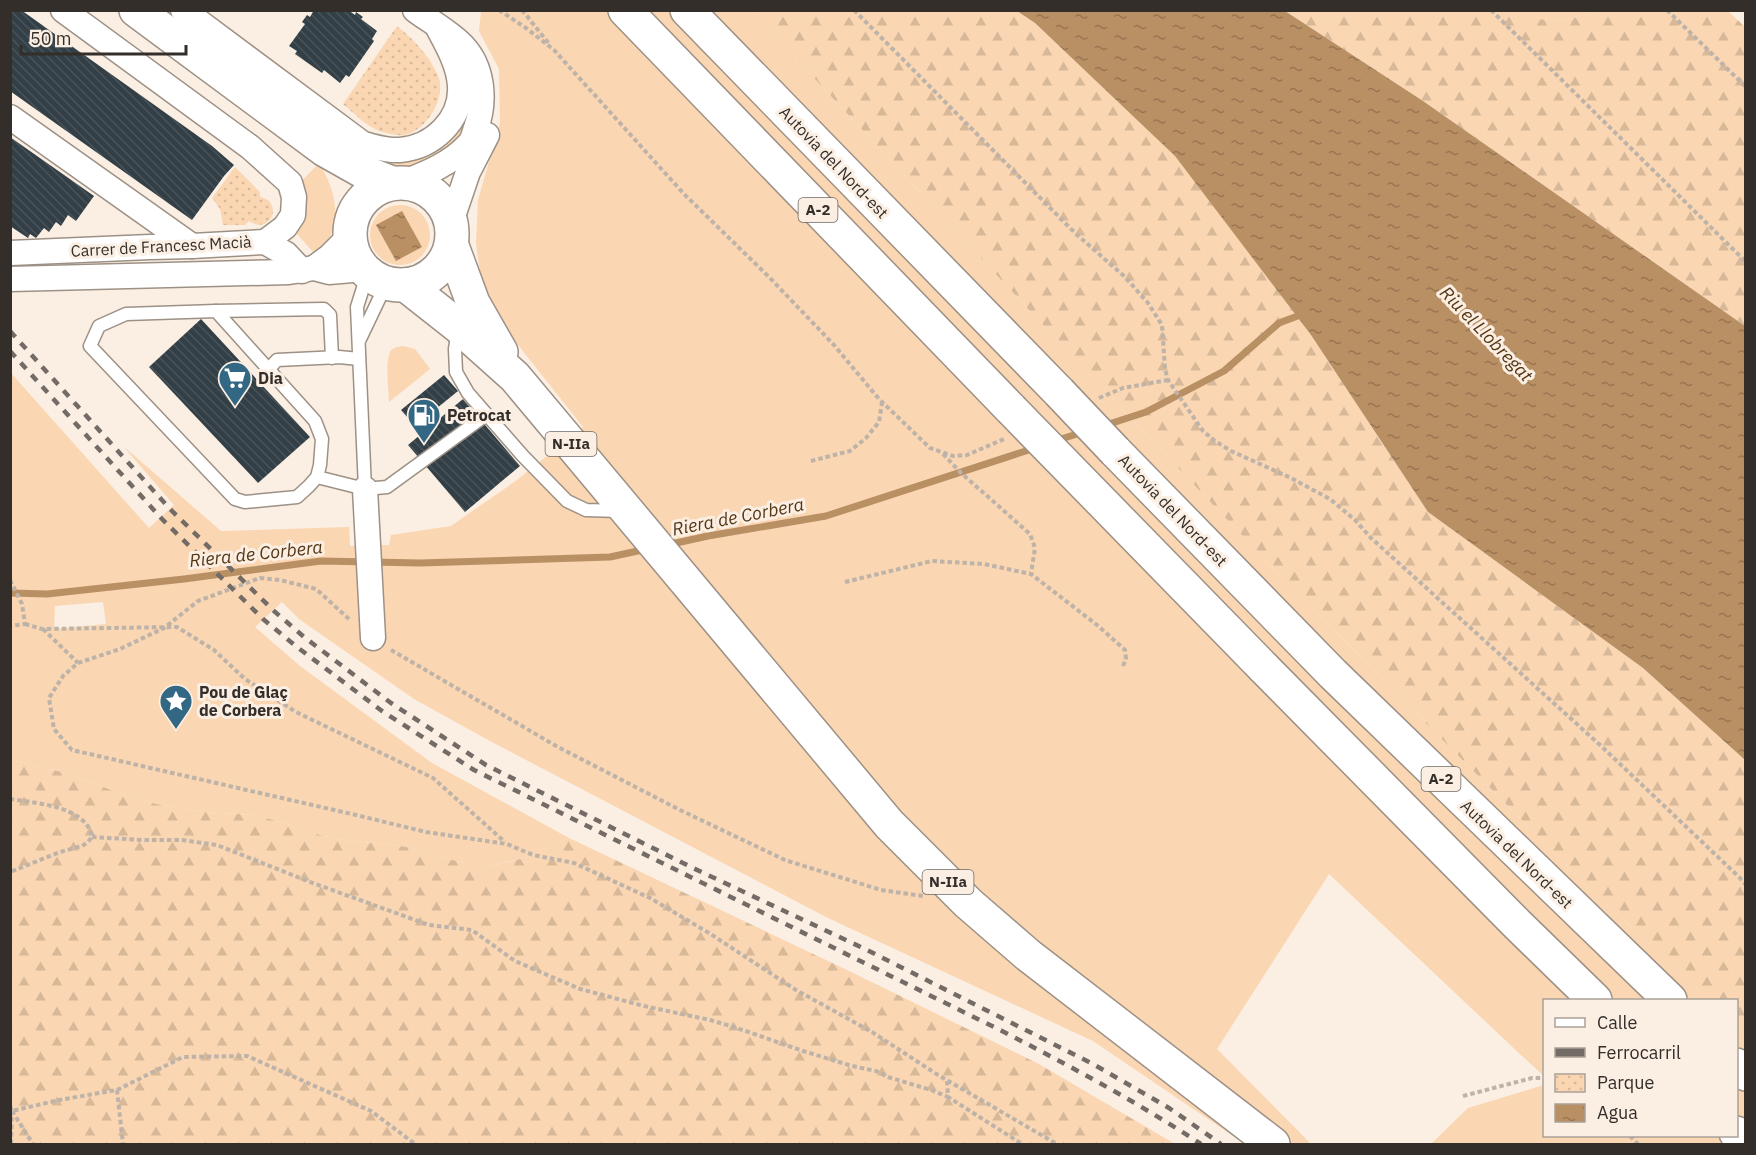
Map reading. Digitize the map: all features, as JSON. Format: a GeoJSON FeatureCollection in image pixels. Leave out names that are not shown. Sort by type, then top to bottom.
{"type":"FeatureCollection","features":[{"type":"Feature","properties":{"kind":"main road","name":"N-IIa"},"geometry":{"type":"LineString","coordinates":[[136,10],[325,150],[338,178],[352,229],[353,253],[382,277],[458,326],[515,377],[889,824],[968,903],[1028,955],[1273,1144]]}},
{"type":"Feature","properties":{"kind":"main road","name":"A-2"},"geometry":{"type":"LineString","coordinates":[[625,10],[1263,667],[1594,999]]}},
{"type":"Feature","properties":{"kind":"main road","name":"Autovia del Nord-est"},"geometry":{"type":"LineString","coordinates":[[687,10],[1333,674],[1669,999]]}},
{"type":"Feature","properties":{"kind":"main road"},"geometry":{"type":"LineString","coordinates":[[325,150],[364,172],[397,183]]}},
{"type":"Feature","properties":{"kind":"main road","name":"N-IIa"},"geometry":{"type":"LineString","coordinates":[[397,183],[415,185],[435,197],[441,204],[473,303],[515,377]]}},
{"type":"Feature","properties":{"kind":"main road"},"geometry":{"type":"LineString","coordinates":[[352,229],[359,204],[366,196],[381,186],[397,183]]}},
{"type":"Feature","properties":{"kind":"main road"},"geometry":{"type":"LineString","coordinates":[[382,277],[416,283],[430,275],[441,265],[452,234]]}},
{"type":"Feature","properties":{"kind":"main road"},"geometry":{"type":"LineString","coordinates":[[1625,957],[1681,999]]}},
{"type":"Feature","properties":{"kind":"street"},"geometry":{"type":"LineString","coordinates":[[63,10],[250,147],[290,183],[294,197],[293,215],[285,227],[265,242]]}},
{"type":"Feature","properties":{"kind":"street"},"geometry":{"type":"LineString","coordinates":[[183,10],[363,144],[386,150],[402,150],[439,135],[459,105],[460,85],[456,66],[443,34]]}},
{"type":"Feature","properties":{"kind":"street"},"geometry":{"type":"LineString","coordinates":[[397,183],[426,174],[453,159],[471,143],[480,119],[483,94],[480,78],[463,46],[443,34],[415,10]]}},
{"type":"Feature","properties":{"kind":"street"},"geometry":{"type":"LineString","coordinates":[[443,34],[457,28],[475,42],[484,57],[495,94],[487,137],[468,172],[452,234]]}},
{"type":"Feature","properties":{"kind":"street"},"geometry":{"type":"LineString","coordinates":[[10,117],[192,246]]}},
{"type":"Feature","properties":{"kind":"street"},"geometry":{"type":"LineString","coordinates":[[308,270],[329,257],[352,229]]}},
{"type":"Feature","properties":{"kind":"street","name":"Carrer de Francesc Macià"},"geometry":{"type":"LineString","coordinates":[[10,254],[265,242],[308,270]]}},
{"type":"Feature","properties":{"kind":"street","name":"Carrer de Francesc Macià"},"geometry":{"type":"LineString","coordinates":[[10,279],[308,270],[382,277]]}},
{"type":"Feature","properties":{"kind":"street"},"geometry":{"type":"LineString","coordinates":[[364,489],[373,638]]}},
{"type":"Feature","properties":{"kind":"lane"},"geometry":{"type":"LineString","coordinates":[[364,489],[357,307],[382,277]]}},
{"type":"Feature","properties":{"kind":"lane"},"geometry":{"type":"LineString","coordinates":[[359,340],[380,297],[382,277]]}},
{"type":"Feature","properties":{"kind":"lane"},"geometry":{"type":"LineString","coordinates":[[216,312],[315,421],[322,439],[317,477],[297,496],[246,502],[235,499],[90,346],[99,326],[126,314],[324,309],[330,315],[332,358]]}},
{"type":"Feature","properties":{"kind":"lane"},"geometry":{"type":"LineString","coordinates":[[458,326],[455,349],[456,372],[468,393],[523,456],[567,501],[586,510],[634,518]]}},
{"type":"Feature","properties":{"kind":"lane"},"geometry":{"type":"LineString","coordinates":[[268,370],[277,360],[339,357],[359,359]]}},
{"type":"Feature","properties":{"kind":"lane"},"geometry":{"type":"LineString","coordinates":[[317,477],[364,489],[387,487],[486,415]]}},
{"type":"Feature","properties":{"kind":"path"},"geometry":{"type":"LineString","coordinates":[[499,10],[554,50]]}},
{"type":"Feature","properties":{"kind":"path"},"geometry":{"type":"LineString","coordinates":[[522,10],[554,50],[684,194],[769,277],[834,345],[882,403],[930,448],[942,453],[953,456],[967,455],[988,447]]}},
{"type":"Feature","properties":{"kind":"path"},"geometry":{"type":"LineString","coordinates":[[854,10],[1075,233],[1125,277],[1148,303],[1162,325],[1168,380],[1203,431],[1231,451],[1292,478],[1330,500],[1355,520],[1371,538],[1599,744],[1746,885]]}},
{"type":"Feature","properties":{"kind":"path"},"geometry":{"type":"LineString","coordinates":[[1491,10],[1746,262]]}},
{"type":"Feature","properties":{"kind":"path"},"geometry":{"type":"LineString","coordinates":[[1666,10],[1746,87]]}},
{"type":"Feature","properties":{"kind":"path"},"geometry":{"type":"LineString","coordinates":[[1098,398],[1123,388],[1168,380]]}},
{"type":"Feature","properties":{"kind":"path"},"geometry":{"type":"LineString","coordinates":[[811,461],[850,451],[866,438],[879,422],[882,403]]}},
{"type":"Feature","properties":{"kind":"path"},"geometry":{"type":"LineString","coordinates":[[942,453],[1030,534],[1035,548],[1031,574]]}},
{"type":"Feature","properties":{"kind":"path"},"geometry":{"type":"LineString","coordinates":[[845,582],[932,561],[984,564],[1031,574],[1125,650],[1126,659],[1123,666]]}},
{"type":"Feature","properties":{"kind":"path"},"geometry":{"type":"LineString","coordinates":[[507,843],[426,832],[72,750],[54,729],[49,698],[63,676],[78,663],[120,648],[164,628],[198,601],[260,578],[280,580],[316,589],[355,625],[392,651],[558,747],[680,810],[785,860],[881,890],[924,896]]}},
{"type":"Feature","properties":{"kind":"path"},"geometry":{"type":"LineString","coordinates":[[10,580],[22,604],[25,624]]}},
{"type":"Feature","properties":{"kind":"path"},"geometry":{"type":"LineString","coordinates":[[10,626],[25,624],[42,629],[177,627],[214,650],[245,679],[296,712],[433,778],[507,843],[533,855],[574,863],[650,898],[710,933],[796,990],[872,1032],[947,1080],[1057,1144]]}},
{"type":"Feature","properties":{"kind":"path"},"geometry":{"type":"LineString","coordinates":[[42,629],[78,663]]}},
{"type":"Feature","properties":{"kind":"path"},"geometry":{"type":"LineString","coordinates":[[10,799],[55,807],[79,817],[90,829],[92,837]]}},
{"type":"Feature","properties":{"kind":"path"},"geometry":{"type":"LineString","coordinates":[[10,872],[60,852],[82,846],[92,837]]}},
{"type":"Feature","properties":{"kind":"path"},"geometry":{"type":"LineString","coordinates":[[92,837],[182,840],[217,845],[429,925],[472,930],[515,961],[580,989],[710,1020],[931,1090],[948,1097],[1022,1144]]}},
{"type":"Feature","properties":{"kind":"path"},"geometry":{"type":"LineString","coordinates":[[11,1108],[117,1090],[183,1057],[247,1056],[371,1111],[415,1144]]}},
{"type":"Feature","properties":{"kind":"path"},"geometry":{"type":"LineString","coordinates":[[1463,1096],[1532,1078],[1543,1078]]}},
{"type":"Feature","properties":{"kind":"path"},"geometry":{"type":"LineString","coordinates":[[947,1080],[948,1097]]}},
{"type":"Feature","properties":{"kind":"path"},"geometry":{"type":"LineString","coordinates":[[117,1090],[123,1144]]}},
{"type":"Feature","properties":{"kind":"path"},"geometry":{"type":"LineString","coordinates":[[11,1108],[11,1144]]}},
{"type":"Feature","properties":{"kind":"path"},"geometry":{"type":"LineString","coordinates":[[11,1108],[33,1144]]}},
{"type":"Feature","properties":{"kind":"green space"},"geometry":{"type":"Polygon","coordinates":[[[1520,10],[1537,18],[1556,21],[1576,18],[1594,11],[1728,11],[1745,27],[1745,326],[1423,101],[1285,11],[1520,10]]]}},
{"type":"Feature","properties":{"kind":"green space"},"geometry":{"type":"Polygon","coordinates":[[[481,11],[752,11],[1055,338],[1270,565],[1576,875],[1708,999],[1543,999],[1543,1075],[1329,874],[1217,1049],[1311,1144],[1245,1144],[1093,1041],[828,918],[414,699],[299,619],[282,602],[255,627],[300,666],[432,763],[569,838],[524,858],[490,866],[474,865],[408,847],[338,839],[303,831],[288,824],[255,815],[205,812],[156,804],[124,795],[70,774],[11,760],[10,372],[149,528],[174,505],[123,446],[221,531],[349,527],[350,546],[389,545],[391,535],[451,526],[517,480],[583,427],[484,302],[476,243],[478,200],[500,123],[499,69],[479,31],[481,11]],[[103,602],[55,606],[54,629],[106,624],[103,602]]]}},
{"type":"Feature","properties":{"kind":"green space"},"geometry":{"type":"Polygon","coordinates":[[[752,11],[1017,11],[1035,23],[1175,155],[1311,335],[1428,512],[1643,668],[1745,760],[1745,1035],[1738,1028],[1738,999],[1708,999],[1576,875],[1270,565],[1055,338],[752,11]]]}},
{"type":"Feature","properties":{"kind":"green space"},"geometry":{"type":"Polygon","coordinates":[[[1520,11],[1594,11],[1576,18],[1556,21],[1537,19],[1520,11]]]}},
{"type":"Feature","properties":{"kind":"green space"},"geometry":{"type":"Polygon","coordinates":[[[397,26],[426,55],[435,69],[440,84],[440,94],[433,112],[420,127],[404,135],[372,128],[343,104],[397,26]]]}},
{"type":"Feature","properties":{"kind":"green space"},"geometry":{"type":"Polygon","coordinates":[[[471,82],[467,126],[454,144],[418,166],[382,169],[383,157],[412,157],[471,82]]]}},
{"type":"Feature","properties":{"kind":"green space"},"geometry":{"type":"Polygon","coordinates":[[[319,164],[330,186],[335,211],[331,235],[314,253],[290,226],[293,206],[300,185],[319,164]]]}},
{"type":"Feature","properties":{"kind":"green space"},"geometry":{"type":"Polygon","coordinates":[[[235,167],[260,192],[260,197],[272,205],[272,216],[263,224],[249,221],[245,225],[223,225],[220,209],[212,198],[235,167]]]}},
{"type":"Feature","properties":{"kind":"green space"},"geometry":{"type":"Polygon","coordinates":[[[394,205],[406,205],[422,213],[428,223],[430,235],[428,247],[422,257],[406,265],[394,265],[378,257],[370,241],[370,229],[378,213],[394,205]]]}},
{"type":"Feature","properties":{"kind":"green space"},"geometry":{"type":"Polygon","coordinates":[[[403,346],[415,349],[430,369],[389,402],[387,369],[390,352],[403,346]]]}},
{"type":"Feature","properties":{"kind":"green space"},"geometry":{"type":"Polygon","coordinates":[[[11,760],[70,774],[124,795],[156,804],[205,812],[255,815],[288,824],[303,831],[338,839],[408,847],[474,865],[491,866],[524,858],[569,838],[1039,1064],[1175,1144],[11,1144],[11,760]]]}},
{"type":"Feature","properties":{"kind":"green space"},"geometry":{"type":"Polygon","coordinates":[[[1738,1028],[1745,1035],[1745,1144],[1431,1144],[1468,1108],[1543,1085],[1543,1137],[1738,1137],[1738,1028]]]}},
{"type":"Feature","properties":{"kind":"water","name":"Riu el Llobregat"},"geometry":{"type":"Polygon","coordinates":[[[1017,11],[1285,11],[1423,101],[1745,326],[1745,760],[1643,668],[1428,512],[1311,335],[1175,156],[1035,23],[1017,11]]]}},
{"type":"Feature","properties":{"kind":"water"},"geometry":{"type":"Polygon","coordinates":[[[402,211],[422,247],[396,261],[376,225],[402,211]]]}},
{"type":"Feature","properties":{"kind":"building"},"geometry":{"type":"Polygon","coordinates":[[[10,10],[21,10],[212,146],[234,165],[192,220],[10,91],[10,10]]]}},
{"type":"Feature","properties":{"kind":"building"},"geometry":{"type":"Polygon","coordinates":[[[314,10],[348,10],[355,15],[356,12],[363,17],[361,19],[377,31],[372,39],[374,41],[349,77],[346,75],[340,83],[324,70],[322,73],[295,54],[297,51],[289,46],[305,24],[302,22],[307,15],[310,17],[314,10]]]}},
{"type":"Feature","properties":{"kind":"building"},"geometry":{"type":"Polygon","coordinates":[[[10,137],[94,196],[76,221],[68,215],[61,226],[56,222],[49,232],[44,228],[36,238],[30,234],[28,238],[10,226],[10,137]]]}},
{"type":"Feature","properties":{"kind":"building","name":"Dia"},"geometry":{"type":"Polygon","coordinates":[[[201,319],[310,437],[258,483],[149,367],[201,319]]]}},
{"type":"Feature","properties":{"kind":"building"},"geometry":{"type":"Polygon","coordinates":[[[444,375],[458,391],[415,426],[401,410],[444,375]]]}},
{"type":"Feature","properties":{"kind":"building"},"geometry":{"type":"Polygon","coordinates":[[[463,399],[520,466],[465,512],[408,445],[463,399]]]}},
{"type":"Feature","properties":{"kind":"waterway","name":"Riera de Corbera"},"geometry":{"type":"LineString","coordinates":[[1103,426],[1146,412],[1224,371],[1279,323],[1303,314]]}},
{"type":"Feature","properties":{"kind":"waterway","name":"Riera de Corbera"},"geometry":{"type":"LineString","coordinates":[[1054,441],[1084,432]]}},
{"type":"Feature","properties":{"kind":"waterway","name":"Riera de Corbera"},"geometry":{"type":"LineString","coordinates":[[667,545],[826,516],[1035,448]]}},
{"type":"Feature","properties":{"kind":"waterway","name":"Riera de Corbera"},"geometry":{"type":"LineString","coordinates":[[10,593],[47,594],[321,561],[420,563],[610,557],[647,549]]}},
{"type":"Feature","properties":{"kind":"railway"},"geometry":{"type":"LineString","coordinates":[[10,331],[170,509],[274,611],[304,637],[391,703],[486,765],[693,868],[865,949],[1093,1064],[1169,1108],[1221,1144]]}},
{"type":"Feature","properties":{"kind":"railway"},"geometry":{"type":"LineString","coordinates":[[10,351],[162,519],[263,619],[382,711],[474,770],[1002,1031],[1103,1085],[1201,1144]]}},
{"type":"Feature","properties":{"kind":"place","name":"Dia"},"geometry":{"type":"Point","coordinates":[235,407]}},
{"type":"Feature","properties":{"kind":"place","name":"Petrocat"},"geometry":{"type":"Point","coordinates":[424,444]}},
{"type":"Feature","properties":{"kind":"place","name":"Pou de Glaç de Corbera"},"geometry":{"type":"Point","coordinates":[176,730]}}]}
